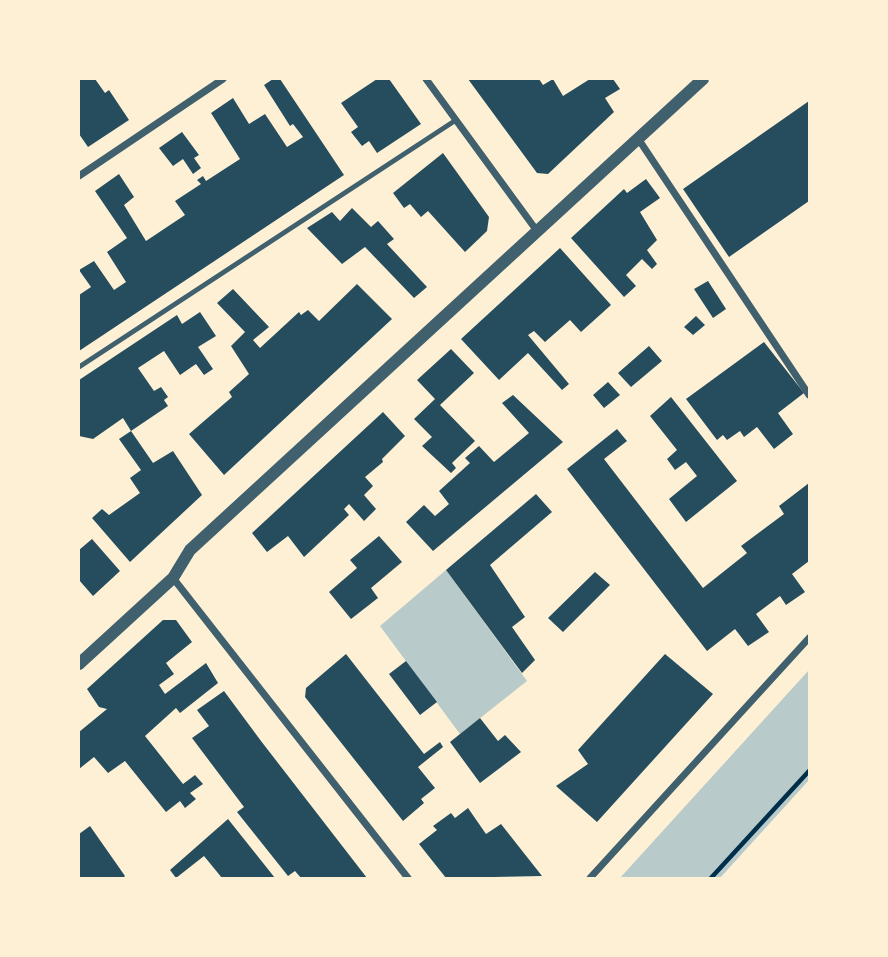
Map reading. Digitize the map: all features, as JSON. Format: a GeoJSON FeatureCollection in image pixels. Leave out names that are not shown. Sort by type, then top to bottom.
{"type":"FeatureCollection","features":[{"type":"Feature","properties":{"kind":"street"},"geometry":{"type":"LineString","coordinates":[[79,176],[223,79]]}},
{"type":"Feature","properties":{"kind":"street"},"geometry":{"type":"LineString","coordinates":[[426,79],[537,232]]}},
{"type":"Feature","properties":{"kind":"street"},"geometry":{"type":"LineString","coordinates":[[79,664],[173,578],[190,550],[704,79]]}},
{"type":"Feature","properties":{"kind":"street"},"geometry":{"type":"LineString","coordinates":[[639,140],[809,395]]}},
{"type":"Feature","properties":{"kind":"street"},"geometry":{"type":"LineString","coordinates":[[173,578],[408,878]]}},
{"type":"Feature","properties":{"kind":"street"},"geometry":{"type":"LineString","coordinates":[[590,878],[809,638]]}},
{"type":"Feature","properties":{"kind":"lane"},"geometry":{"type":"LineString","coordinates":[[79,367],[456,120]]}},
{"type":"Feature","properties":{"kind":"path"},"geometry":{"type":"LineString","coordinates":[[711,878],[809,771]]}},
{"type":"Feature","properties":{"kind":"shaded area"},"geometry":{"type":"Polygon","coordinates":[[[446,570],[527,681],[460,734],[380,626],[446,570]]]}},
{"type":"Feature","properties":{"kind":"shaded area"},"geometry":{"type":"Polygon","coordinates":[[[809,670],[809,780],[720,878],[620,878],[809,670]]]}},
{"type":"Feature","properties":{"kind":"building"},"geometry":{"type":"Polygon","coordinates":[[[79,79],[95,79],[105,93],[109,90],[129,120],[88,147],[79,134],[79,79]]]}},
{"type":"Feature","properties":{"kind":"building"},"geometry":{"type":"Polygon","coordinates":[[[273,79],[280,79],[344,175],[79,351],[79,295],[91,287],[79,270],[94,261],[114,290],[126,282],[107,252],[127,238],[95,191],[119,174],[134,197],[124,205],[146,241],[185,215],[175,201],[201,184],[197,180],[203,176],[206,181],[240,159],[211,113],[233,98],[249,124],[265,114],[287,147],[303,137],[293,124],[290,126],[264,85],[273,79]]]}},
{"type":"Feature","properties":{"kind":"building"},"geometry":{"type":"Polygon","coordinates":[[[377,79],[389,79],[421,124],[377,153],[369,141],[362,146],[351,132],[358,127],[341,103],[377,79]]]}},
{"type":"Feature","properties":{"kind":"building"},"geometry":{"type":"Polygon","coordinates":[[[468,79],[539,79],[543,85],[553,79],[563,96],[590,79],[613,79],[620,89],[605,98],[614,112],[548,174],[537,173],[468,79]]]}},
{"type":"Feature","properties":{"kind":"building"},"geometry":{"type":"Polygon","coordinates":[[[809,101],[809,201],[729,257],[683,189],[809,101]]]}},
{"type":"Feature","properties":{"kind":"building"},"geometry":{"type":"Polygon","coordinates":[[[182,132],[199,155],[194,158],[201,168],[193,174],[183,159],[173,166],[159,148],[182,132]]]}},
{"type":"Feature","properties":{"kind":"building"},"geometry":{"type":"Polygon","coordinates":[[[443,153],[489,217],[487,231],[465,252],[428,211],[421,217],[410,204],[404,208],[393,193],[443,153]]]}},
{"type":"Feature","properties":{"kind":"building"},"geometry":{"type":"Polygon","coordinates":[[[646,179],[660,198],[640,212],[657,240],[647,250],[657,264],[652,269],[642,259],[626,275],[636,286],[624,297],[571,238],[624,189],[627,193],[646,179]]]}},
{"type":"Feature","properties":{"kind":"building"},"geometry":{"type":"Polygon","coordinates":[[[352,208],[371,227],[378,221],[394,239],[387,244],[427,287],[414,298],[365,247],[342,264],[307,228],[332,212],[340,221],[352,208]]]}},
{"type":"Feature","properties":{"kind":"building"},"geometry":{"type":"Polygon","coordinates":[[[560,248],[611,305],[581,332],[570,320],[545,342],[534,331],[528,335],[569,384],[562,390],[528,353],[499,380],[461,339],[560,248]]]}},
{"type":"Feature","properties":{"kind":"building"},"geometry":{"type":"Polygon","coordinates":[[[708,281],[726,309],[713,318],[694,289],[708,281]]]}},
{"type":"Feature","properties":{"kind":"building"},"geometry":{"type":"Polygon","coordinates":[[[357,284],[392,319],[224,475],[189,434],[232,397],[229,392],[249,374],[231,346],[245,332],[217,303],[233,289],[269,327],[253,340],[260,348],[299,312],[301,315],[308,310],[319,321],[357,284]]]}},
{"type":"Feature","properties":{"kind":"building"},"geometry":{"type":"Polygon","coordinates":[[[200,312],[216,336],[198,347],[213,369],[204,375],[196,364],[180,375],[164,351],[138,368],[154,391],[161,387],[168,397],[164,400],[168,406],[131,431],[123,418],[93,439],[79,436],[79,380],[177,315],[182,324],[200,312]]]}},
{"type":"Feature","properties":{"kind":"building"},"geometry":{"type":"Polygon","coordinates":[[[696,316],[705,325],[693,335],[684,327],[696,316]]]}},
{"type":"Feature","properties":{"kind":"building"},"geometry":{"type":"Polygon","coordinates":[[[764,342],[804,393],[778,413],[793,434],[774,449],[757,427],[744,437],[740,431],[727,440],[723,435],[717,440],[686,399],[764,342]]]}},
{"type":"Feature","properties":{"kind":"building"},"geometry":{"type":"Polygon","coordinates":[[[649,346],[662,361],[631,387],[618,373],[649,346]]]}},
{"type":"Feature","properties":{"kind":"building"},"geometry":{"type":"Polygon","coordinates":[[[451,349],[474,373],[440,405],[475,441],[452,463],[456,468],[451,473],[422,446],[432,437],[414,419],[435,399],[417,380],[451,349]]]}},
{"type":"Feature","properties":{"kind":"building"},"geometry":{"type":"Polygon","coordinates":[[[608,382],[620,395],[604,408],[593,395],[608,382]]]}},
{"type":"Feature","properties":{"kind":"building"},"geometry":{"type":"Polygon","coordinates":[[[513,395],[563,442],[433,551],[406,522],[424,505],[435,516],[449,504],[439,491],[470,463],[465,458],[479,446],[494,462],[529,433],[502,403],[513,395]]]}},
{"type":"Feature","properties":{"kind":"building"},"geometry":{"type":"Polygon","coordinates":[[[671,397],[737,481],[686,522],[669,499],[697,476],[686,462],[675,470],[667,459],[677,450],[650,416],[671,397]]]}},
{"type":"Feature","properties":{"kind":"building"},"geometry":{"type":"Polygon","coordinates":[[[383,412],[405,436],[382,459],[383,462],[365,477],[373,486],[364,495],[376,509],[364,521],[349,504],[344,509],[349,515],[304,557],[288,536],[267,552],[252,533],[383,412]]]}},
{"type":"Feature","properties":{"kind":"building"},"geometry":{"type":"Polygon","coordinates":[[[617,429],[627,441],[604,459],[703,588],[747,553],[741,546],[784,514],[779,506],[809,483],[809,561],[792,574],[805,592],[786,605],[780,596],[756,614],[769,632],[748,646],[735,629],[707,651],[567,469],[617,429]]]}},
{"type":"Feature","properties":{"kind":"building"},"geometry":{"type":"Polygon","coordinates":[[[131,431],[153,463],[173,451],[202,495],[130,562],[92,518],[102,509],[109,515],[140,493],[130,478],[141,470],[119,439],[131,431]]]}},
{"type":"Feature","properties":{"kind":"building"},"geometry":{"type":"Polygon","coordinates":[[[536,494],[552,512],[490,565],[525,617],[512,627],[535,660],[522,673],[446,570],[536,494]]]}},
{"type":"Feature","properties":{"kind":"building"},"geometry":{"type":"Polygon","coordinates":[[[379,536],[402,562],[371,588],[378,598],[351,619],[329,592],[357,568],[350,560],[379,536]]]}},
{"type":"Feature","properties":{"kind":"building"},"geometry":{"type":"Polygon","coordinates":[[[92,539],[120,571],[93,596],[79,580],[79,550],[92,539]]]}},
{"type":"Feature","properties":{"kind":"building"},"geometry":{"type":"Polygon","coordinates":[[[595,572],[610,585],[563,632],[548,618],[595,572]]]}},
{"type":"Feature","properties":{"kind":"building"},"geometry":{"type":"Polygon","coordinates":[[[163,620],[176,620],[192,642],[166,663],[174,674],[159,685],[165,694],[206,663],[218,683],[180,713],[176,708],[145,736],[183,784],[195,775],[203,784],[190,793],[196,799],[185,808],[180,801],[166,812],[125,761],[108,773],[94,757],[79,769],[79,732],[107,709],[99,707],[87,689],[163,620]]]}},
{"type":"Feature","properties":{"kind":"building"},"geometry":{"type":"Polygon","coordinates":[[[346,654],[424,754],[440,742],[443,747],[418,767],[435,788],[421,799],[424,803],[403,821],[305,697],[306,688],[346,654]]]}},
{"type":"Feature","properties":{"kind":"building"},"geometry":{"type":"Polygon","coordinates":[[[665,654],[713,694],[597,822],[556,786],[588,764],[578,750],[665,654]]]}},
{"type":"Feature","properties":{"kind":"building"},"geometry":{"type":"Polygon","coordinates":[[[406,661],[437,702],[420,715],[389,674],[406,661]]]}},
{"type":"Feature","properties":{"kind":"building"},"geometry":{"type":"Polygon","coordinates":[[[224,691],[367,878],[301,878],[295,871],[288,876],[237,812],[244,807],[192,738],[209,726],[197,710],[224,691]]]}},
{"type":"Feature","properties":{"kind":"building"},"geometry":{"type":"Polygon","coordinates":[[[480,718],[498,741],[505,735],[521,752],[480,783],[450,742],[480,718]]]}},
{"type":"Feature","properties":{"kind":"building"},"geometry":{"type":"Polygon","coordinates":[[[468,808],[486,834],[501,824],[542,876],[446,878],[419,844],[437,830],[433,826],[451,813],[455,818],[468,808]]]}},
{"type":"Feature","properties":{"kind":"building"},"geometry":{"type":"Polygon","coordinates":[[[228,819],[275,878],[222,878],[204,856],[176,878],[170,870],[228,819]]]}},
{"type":"Feature","properties":{"kind":"building"},"geometry":{"type":"Polygon","coordinates":[[[90,826],[125,876],[123,878],[79,878],[79,834],[90,826]]]}}]}
